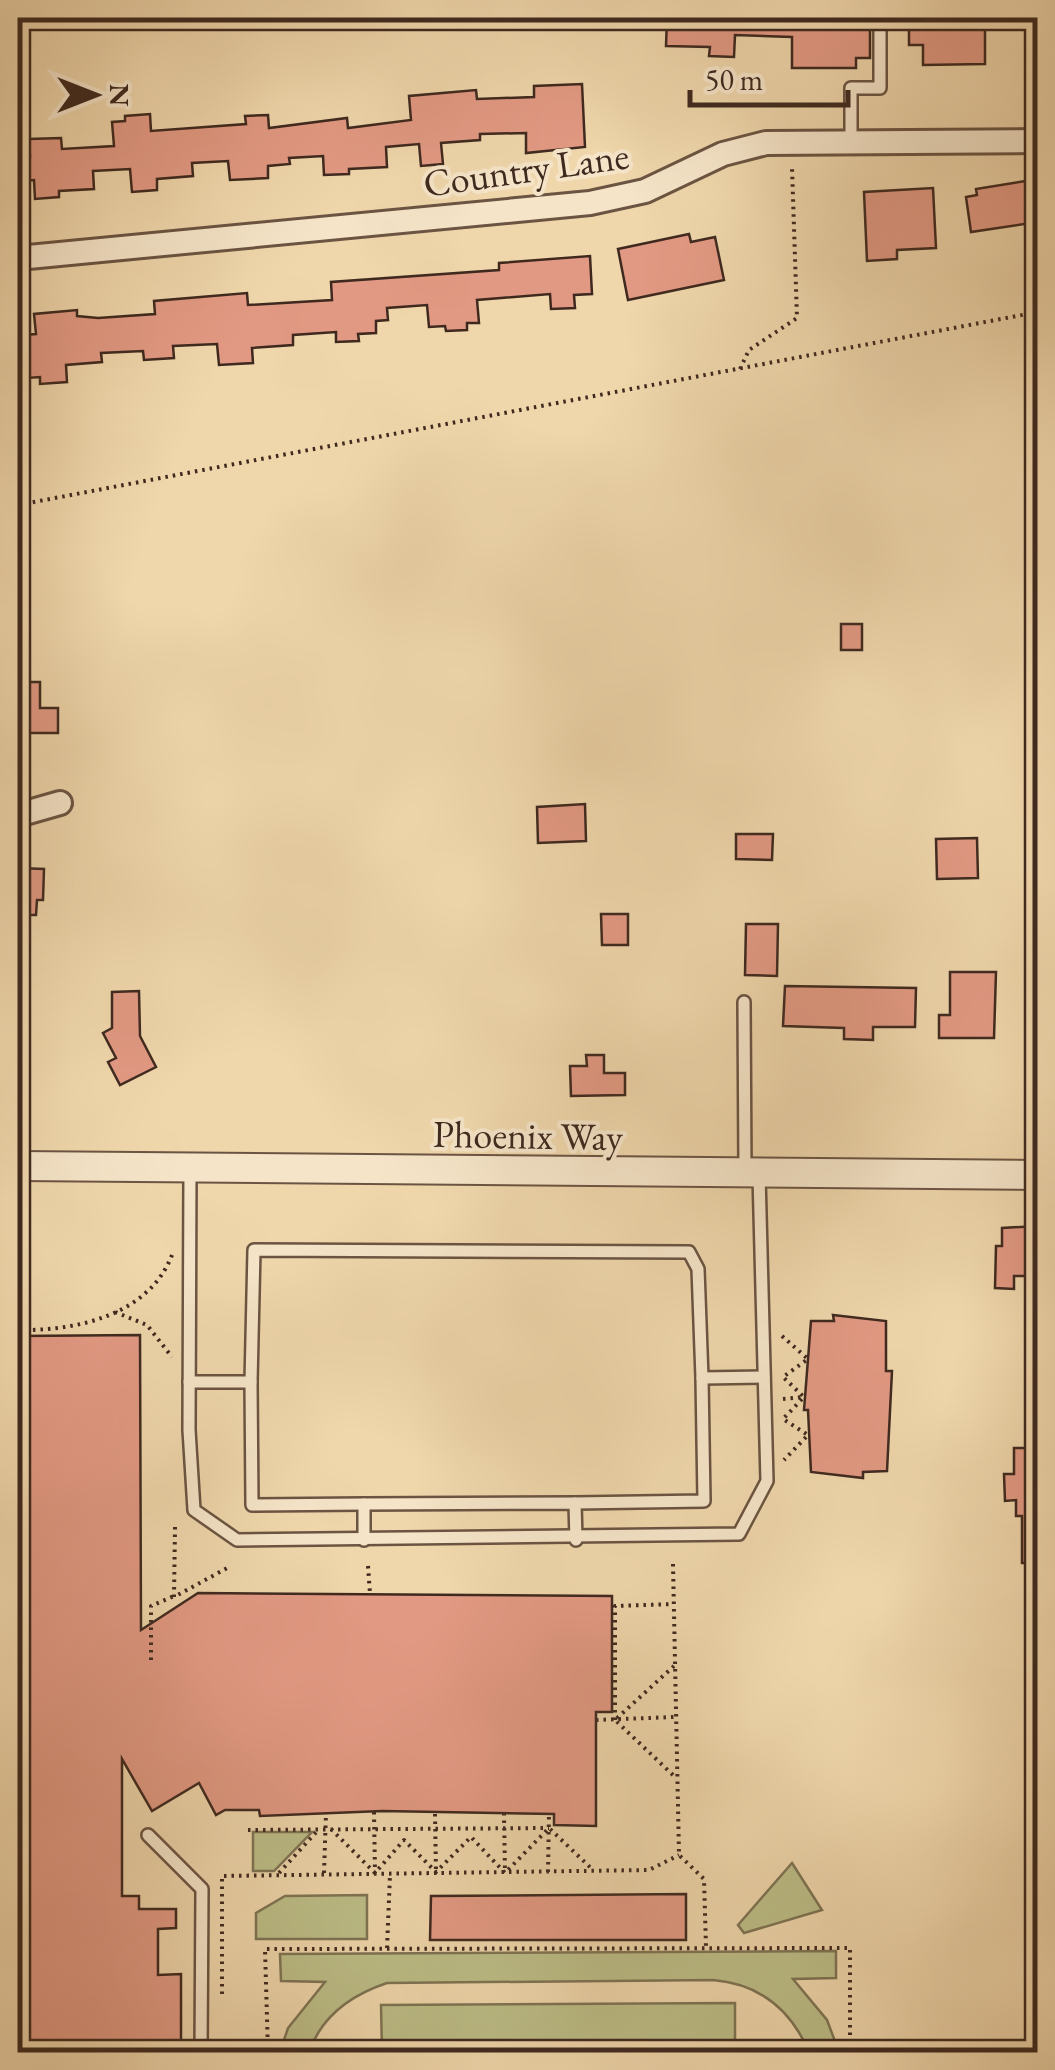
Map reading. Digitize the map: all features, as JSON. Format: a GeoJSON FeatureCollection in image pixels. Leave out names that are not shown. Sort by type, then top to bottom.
{"type":"FeatureCollection","features":[{"type":"Feature","properties":{"kind":"street","name":"Country Lane"},"geometry":{"type":"LineString","coordinates":[[18,258],[590,204],[645,191],[723,154],[766,143],[1038,141]]}},
{"type":"Feature","properties":{"kind":"street"},"geometry":{"type":"LineString","coordinates":[[18,815],[60,803]]}},
{"type":"Feature","properties":{"kind":"street","name":"Phoenix Way"},"geometry":{"type":"LineString","coordinates":[[18,1166],[1038,1176]]}},
{"type":"Feature","properties":{"kind":"lane"},"geometry":{"type":"LineString","coordinates":[[850,144],[850,88],[880,88],[880,18]]}},
{"type":"Feature","properties":{"kind":"lane"},"geometry":{"type":"LineString","coordinates":[[190,1168],[189,1382],[194,1510],[237,1540],[576,1540],[738,1534],[767,1481],[744,1002]]}},
{"type":"Feature","properties":{"kind":"lane"},"geometry":{"type":"LineString","coordinates":[[254,1250],[689,1252],[698,1268],[704,1501],[252,1505],[251,1382],[254,1250]]}},
{"type":"Feature","properties":{"kind":"lane"},"geometry":{"type":"LineString","coordinates":[[702,1378],[764,1377]]}},
{"type":"Feature","properties":{"kind":"lane"},"geometry":{"type":"LineString","coordinates":[[189,1382],[251,1382]]}},
{"type":"Feature","properties":{"kind":"lane"},"geometry":{"type":"LineString","coordinates":[[576,1503],[576,1540]]}},
{"type":"Feature","properties":{"kind":"lane"},"geometry":{"type":"LineString","coordinates":[[364,1504],[364,1540]]}},
{"type":"Feature","properties":{"kind":"lane"},"geometry":{"type":"LineString","coordinates":[[148,1835],[202,1889],[201,2052]]}},
{"type":"Feature","properties":{"kind":"path"},"geometry":{"type":"LineString","coordinates":[[740,369],[749,350],[797,318],[792,166]]}},
{"type":"Feature","properties":{"kind":"path"},"geometry":{"type":"LineString","coordinates":[[18,505],[1038,312]]}},
{"type":"Feature","properties":{"kind":"path"},"geometry":{"type":"LineString","coordinates":[[18,1330],[74,1328],[115,1312],[162,1280],[174,1240]]}},
{"type":"Feature","properties":{"kind":"path"},"geometry":{"type":"LineString","coordinates":[[115,1312],[147,1326],[175,1362]]}},
{"type":"Feature","properties":{"kind":"path"},"geometry":{"type":"LineString","coordinates":[[782,1336],[808,1359],[782,1377],[804,1397]]}},
{"type":"Feature","properties":{"kind":"path"},"geometry":{"type":"LineString","coordinates":[[782,1398],[804,1397]]}},
{"type":"Feature","properties":{"kind":"path"},"geometry":{"type":"LineString","coordinates":[[783,1461],[808,1435],[783,1418],[804,1397]]}},
{"type":"Feature","properties":{"kind":"path"},"geometry":{"type":"LineString","coordinates":[[174,1527],[174,1596]]}},
{"type":"Feature","properties":{"kind":"path"},"geometry":{"type":"LineString","coordinates":[[673,1564],[674,1776],[679,1855],[704,1879],[706,1947]]}},
{"type":"Feature","properties":{"kind":"path"},"geometry":{"type":"LineString","coordinates":[[368,1566],[370,1594]]}},
{"type":"Feature","properties":{"kind":"path"},"geometry":{"type":"LineString","coordinates":[[151,1660],[151,1606],[229,1567]]}},
{"type":"Feature","properties":{"kind":"path"},"geometry":{"type":"LineString","coordinates":[[673,1604],[615,1606],[615,1720],[674,1776]]}},
{"type":"Feature","properties":{"kind":"path"},"geometry":{"type":"LineString","coordinates":[[615,1720],[674,1666]]}},
{"type":"Feature","properties":{"kind":"path"},"geometry":{"type":"LineString","coordinates":[[596,1720],[674,1717]]}},
{"type":"Feature","properties":{"kind":"path"},"geometry":{"type":"LineString","coordinates":[[374,1812],[375,1873]]}},
{"type":"Feature","properties":{"kind":"path"},"geometry":{"type":"LineString","coordinates":[[324,1872],[326,1813]]}},
{"type":"Feature","properties":{"kind":"path"},"geometry":{"type":"LineString","coordinates":[[504,1813],[505,1873]]}},
{"type":"Feature","properties":{"kind":"path"},"geometry":{"type":"LineString","coordinates":[[435,1814],[436,1872]]}},
{"type":"Feature","properties":{"kind":"path"},"geometry":{"type":"LineString","coordinates":[[548,1872],[549,1814]]}},
{"type":"Feature","properties":{"kind":"path"},"geometry":{"type":"LineString","coordinates":[[248,1830],[549,1828],[593,1870]]}},
{"type":"Feature","properties":{"kind":"path"},"geometry":{"type":"LineString","coordinates":[[505,1873],[549,1828]]}},
{"type":"Feature","properties":{"kind":"path"},"geometry":{"type":"LineString","coordinates":[[279,1872],[319,1829]]}},
{"type":"Feature","properties":{"kind":"path"},"geometry":{"type":"LineString","coordinates":[[328,1829],[375,1873]]}},
{"type":"Feature","properties":{"kind":"path"},"geometry":{"type":"LineString","coordinates":[[375,1873],[404,1840],[404,1829]]}},
{"type":"Feature","properties":{"kind":"path"},"geometry":{"type":"LineString","coordinates":[[471,1829],[471,1837],[505,1873]]}},
{"type":"Feature","properties":{"kind":"path"},"geometry":{"type":"LineString","coordinates":[[436,1872],[471,1837]]}},
{"type":"Feature","properties":{"kind":"path"},"geometry":{"type":"LineString","coordinates":[[404,1840],[436,1872]]}},
{"type":"Feature","properties":{"kind":"path"},"geometry":{"type":"LineString","coordinates":[[222,1994],[222,1876],[279,1872],[390,1876],[649,1870],[679,1855]]}},
{"type":"Feature","properties":{"kind":"path"},"geometry":{"type":"LineString","coordinates":[[386,1948],[390,1876]]}},
{"type":"Feature","properties":{"kind":"path"},"geometry":{"type":"LineString","coordinates":[[268,2052],[266,1949],[706,1947],[850,1948],[850,2052]]}},
{"type":"Feature","properties":{"kind":"green space"},"geometry":{"type":"Polygon","coordinates":[[[253,1832],[312,1832],[274,1871],[253,1871],[253,1832]]]}},
{"type":"Feature","properties":{"kind":"green space"},"geometry":{"type":"Polygon","coordinates":[[[792,1863],[822,1910],[744,1933],[738,1925],[792,1863]]]}},
{"type":"Feature","properties":{"kind":"green space"},"geometry":{"type":"Polygon","coordinates":[[[367,1895],[367,1939],[256,1939],[256,1913],[285,1896],[367,1895]]]}},
{"type":"Feature","properties":{"kind":"green space"},"geometry":{"type":"Polygon","coordinates":[[[836,1951],[836,1978],[793,1979],[827,2020],[839,2052],[809,2052],[793,2024],[760,1993],[713,1980],[387,1983],[339,2008],[322,2027],[309,2052],[280,2052],[288,2028],[325,1982],[281,1981],[280,1954],[836,1951]]]}},
{"type":"Feature","properties":{"kind":"green space"},"geometry":{"type":"Polygon","coordinates":[[[735,2003],[735,2052],[382,2052],[381,2005],[735,2003]]]}},
{"type":"Feature","properties":{"kind":"building"},"geometry":{"type":"Polygon","coordinates":[[[667,18],[870,18],[870,58],[856,58],[856,68],[792,68],[792,37],[735,35],[734,57],[709,56],[710,47],[666,46],[667,18]]]}},
{"type":"Feature","properties":{"kind":"building"},"geometry":{"type":"Polygon","coordinates":[[[909,18],[985,18],[985,64],[923,65],[923,45],[909,45],[909,18]]]}},
{"type":"Feature","properties":{"kind":"building"},"geometry":{"type":"Polygon","coordinates":[[[582,84],[585,147],[526,153],[526,133],[480,134],[480,140],[441,143],[443,164],[421,166],[419,144],[386,147],[387,167],[349,169],[349,174],[324,175],[323,156],[289,158],[290,164],[268,166],[268,178],[230,180],[228,161],[192,163],[193,176],[157,179],[157,190],[132,192],[130,169],[93,171],[94,189],[59,191],[59,197],[35,199],[34,180],[20,181],[18,157],[30,156],[29,139],[61,138],[62,149],[114,146],[112,122],[125,121],[125,116],[150,114],[151,131],[246,124],[245,116],[268,115],[269,128],[347,118],[348,128],[411,120],[409,96],[476,90],[477,99],[534,97],[534,86],[582,84]]]}},
{"type":"Feature","properties":{"kind":"building"},"geometry":{"type":"Polygon","coordinates":[[[1032,180],[1038,222],[971,232],[966,197],[977,195],[976,189],[1032,180]]]}},
{"type":"Feature","properties":{"kind":"building"},"geometry":{"type":"Polygon","coordinates":[[[933,188],[936,248],[897,250],[897,259],[867,261],[864,192],[933,188]]]}},
{"type":"Feature","properties":{"kind":"building"},"geometry":{"type":"Polygon","coordinates":[[[689,234],[691,242],[715,237],[724,280],[628,300],[618,249],[689,234]]]}},
{"type":"Feature","properties":{"kind":"building"},"geometry":{"type":"Polygon","coordinates":[[[590,256],[592,294],[574,295],[575,308],[551,309],[550,294],[477,300],[479,323],[467,323],[467,330],[446,331],[445,326],[429,327],[427,305],[387,308],[388,320],[376,321],[376,333],[358,334],[359,341],[336,342],[336,332],[293,335],[293,345],[252,348],[253,363],[219,365],[217,344],[173,346],[174,358],[144,360],[143,351],[101,353],[102,362],[66,365],[67,382],[40,384],[40,377],[27,378],[23,335],[36,334],[34,314],[77,310],[77,316],[98,318],[155,314],[154,301],[247,293],[248,305],[332,300],[331,282],[499,270],[499,263],[590,256]]]}},
{"type":"Feature","properties":{"kind":"building"},"geometry":{"type":"Polygon","coordinates":[[[841,624],[862,624],[862,650],[841,650],[841,624]]]}},
{"type":"Feature","properties":{"kind":"building"},"geometry":{"type":"Polygon","coordinates":[[[18,682],[40,682],[40,708],[58,708],[58,733],[23,733],[23,725],[18,725],[18,682]]]}},
{"type":"Feature","properties":{"kind":"building"},"geometry":{"type":"Polygon","coordinates":[[[585,804],[586,841],[538,843],[537,807],[585,804]]]}},
{"type":"Feature","properties":{"kind":"building"},"geometry":{"type":"Polygon","coordinates":[[[736,834],[773,834],[772,860],[736,859],[736,834]]]}},
{"type":"Feature","properties":{"kind":"building"},"geometry":{"type":"Polygon","coordinates":[[[977,838],[978,878],[937,879],[936,839],[977,838]]]}},
{"type":"Feature","properties":{"kind":"building"},"geometry":{"type":"Polygon","coordinates":[[[18,868],[44,869],[43,900],[37,900],[36,915],[18,915],[18,868]]]}},
{"type":"Feature","properties":{"kind":"building"},"geometry":{"type":"Polygon","coordinates":[[[601,914],[628,914],[628,945],[602,945],[601,914]]]}},
{"type":"Feature","properties":{"kind":"building"},"geometry":{"type":"Polygon","coordinates":[[[746,924],[778,924],[777,976],[745,975],[746,924]]]}},
{"type":"Feature","properties":{"kind":"building"},"geometry":{"type":"Polygon","coordinates":[[[950,972],[996,972],[994,1038],[939,1038],[939,1015],[950,1015],[950,972]]]}},
{"type":"Feature","properties":{"kind":"building"},"geometry":{"type":"Polygon","coordinates":[[[785,986],[916,988],[915,1027],[873,1027],[873,1040],[844,1039],[844,1028],[783,1026],[785,986]]]}},
{"type":"Feature","properties":{"kind":"building"},"geometry":{"type":"Polygon","coordinates":[[[139,991],[140,1036],[156,1067],[120,1085],[108,1062],[116,1058],[103,1033],[112,1028],[112,992],[139,991]]]}},
{"type":"Feature","properties":{"kind":"building"},"geometry":{"type":"Polygon","coordinates":[[[586,1055],[604,1055],[604,1073],[625,1073],[625,1095],[571,1096],[570,1066],[587,1066],[586,1055]]]}},
{"type":"Feature","properties":{"kind":"building"},"geometry":{"type":"Polygon","coordinates":[[[1038,1226],[1038,1276],[1014,1276],[1014,1289],[995,1288],[996,1246],[1002,1246],[1002,1228],[1038,1226]]]}},
{"type":"Feature","properties":{"kind":"building"},"geometry":{"type":"Polygon","coordinates":[[[833,1315],[886,1321],[886,1371],[892,1371],[887,1471],[863,1472],[863,1478],[811,1472],[808,1410],[804,1410],[811,1321],[834,1321],[833,1315]]]}},
{"type":"Feature","properties":{"kind":"building"},"geometry":{"type":"Polygon","coordinates":[[[140,1335],[141,1630],[198,1593],[612,1596],[612,1712],[596,1712],[596,1826],[554,1825],[554,1814],[382,1811],[260,1816],[259,1810],[225,1810],[216,1815],[199,1783],[152,1811],[122,1759],[122,1896],[139,1896],[139,1909],[176,1909],[176,1928],[158,1929],[158,1975],[181,1974],[181,2052],[18,2052],[18,1336],[140,1335]]]}},
{"type":"Feature","properties":{"kind":"building"},"geometry":{"type":"Polygon","coordinates":[[[1014,1448],[1038,1448],[1038,1563],[1022,1563],[1022,1516],[1016,1516],[1016,1500],[1005,1501],[1004,1474],[1014,1474],[1014,1448]]]}},
{"type":"Feature","properties":{"kind":"building"},"geometry":{"type":"Polygon","coordinates":[[[686,1894],[686,1940],[430,1940],[431,1896],[686,1894]]]}}]}
